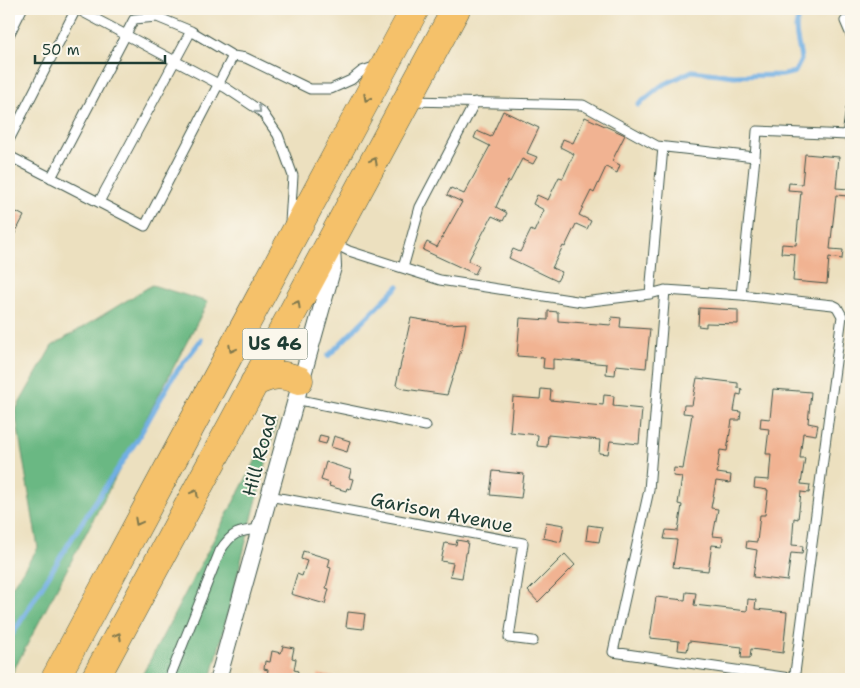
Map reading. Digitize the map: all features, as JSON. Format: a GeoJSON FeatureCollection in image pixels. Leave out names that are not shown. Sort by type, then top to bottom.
{"type":"FeatureCollection","features":[{"type":"Feature","properties":{"kind":"highway","name":"US 46"},"geometry":{"type":"LineString","coordinates":[[56,679],[289,242],[416,9]]}},
{"type":"Feature","properties":{"kind":"highway","name":"US 46"},"geometry":{"type":"LineString","coordinates":[[95,679],[456,9]]}},
{"type":"Feature","properties":{"kind":"highway"},"geometry":{"type":"LineString","coordinates":[[254,383],[269,375],[279,374],[297,390]]}},
{"type":"Feature","properties":{"kind":"street","name":"Hill Road"},"geometry":{"type":"LineString","coordinates":[[218,679],[297,390],[333,267],[331,242]]}},
{"type":"Feature","properties":{"kind":"lane"},"geometry":{"type":"LineString","coordinates":[[9,35],[22,9]]}},
{"type":"Feature","properties":{"kind":"lane"},"geometry":{"type":"LineString","coordinates":[[9,140],[77,9],[217,83],[262,112],[278,135],[293,176],[289,242]]}},
{"type":"Feature","properties":{"kind":"lane"},"geometry":{"type":"LineString","coordinates":[[51,178],[134,19],[157,17],[191,30],[233,56],[246,58],[310,89],[331,88],[350,80],[362,71],[386,63]]}},
{"type":"Feature","properties":{"kind":"lane"},"geometry":{"type":"LineString","coordinates":[[844,21],[851,35]]}},
{"type":"Feature","properties":{"kind":"lane"},"geometry":{"type":"LineString","coordinates":[[99,202],[191,30]]}},
{"type":"Feature","properties":{"kind":"lane"},"geometry":{"type":"LineString","coordinates":[[9,156],[145,226],[217,83],[233,56]]}},
{"type":"Feature","properties":{"kind":"lane"},"geometry":{"type":"LineString","coordinates":[[407,101],[583,105],[657,146],[755,157]]}},
{"type":"Feature","properties":{"kind":"lane"},"geometry":{"type":"LineString","coordinates":[[403,268],[420,207],[475,102]]}},
{"type":"Feature","properties":{"kind":"lane"},"geometry":{"type":"LineString","coordinates":[[740,296],[757,132],[847,135],[851,108]]}},
{"type":"Feature","properties":{"kind":"lane"},"geometry":{"type":"LineString","coordinates":[[650,294],[663,147]]}},
{"type":"Feature","properties":{"kind":"lane"},"geometry":{"type":"LineString","coordinates":[[331,242],[349,251],[440,280],[583,302],[650,294],[665,290],[833,304],[837,307],[842,316],[795,673],[790,678],[613,652],[650,490],[665,290]]}},
{"type":"Feature","properties":{"kind":"lane"},"geometry":{"type":"LineString","coordinates":[[297,390],[426,426]]}},
{"type":"Feature","properties":{"kind":"lane","name":"Garison Avenue"},"geometry":{"type":"LineString","coordinates":[[269,496],[523,543],[509,638],[532,641]]}},
{"type":"Feature","properties":{"kind":"lane"},"geometry":{"type":"LineString","coordinates":[[169,679],[220,551],[227,539],[237,531],[260,529]]}},
{"type":"Feature","properties":{"kind":"green space"},"geometry":{"type":"Polygon","coordinates":[[[152,285],[208,302],[9,679],[9,591],[38,548],[15,411],[52,346],[152,285]]]}},
{"type":"Feature","properties":{"kind":"green space"},"geometry":{"type":"Polygon","coordinates":[[[277,420],[211,679],[140,679],[277,420]]]}},
{"type":"Feature","properties":{"kind":"building"},"geometry":{"type":"Polygon","coordinates":[[[503,111],[539,128],[527,153],[537,157],[533,164],[522,159],[510,182],[508,181],[496,207],[507,213],[503,221],[492,216],[468,261],[479,266],[475,274],[423,250],[427,242],[437,247],[462,202],[447,195],[451,188],[464,194],[490,146],[474,138],[477,131],[491,137],[503,111]]]}},
{"type":"Feature","properties":{"kind":"building"},"geometry":{"type":"Polygon","coordinates":[[[585,117],[625,135],[612,161],[620,165],[617,173],[606,167],[594,193],[591,191],[579,215],[591,221],[587,229],[576,224],[565,247],[563,246],[552,268],[562,272],[557,281],[509,258],[513,249],[520,252],[531,230],[534,232],[544,210],[533,204],[537,195],[548,200],[559,177],[563,178],[574,154],[560,147],[563,139],[573,143],[585,117]]]}},
{"type":"Feature","properties":{"kind":"building"},"geometry":{"type":"Polygon","coordinates":[[[805,154],[839,157],[836,188],[849,189],[848,196],[836,195],[830,249],[843,250],[842,259],[829,257],[827,284],[793,281],[795,254],[781,253],[782,244],[796,245],[801,191],[788,190],[789,183],[802,184],[805,154]]]}},
{"type":"Feature","properties":{"kind":"building"},"geometry":{"type":"Polygon","coordinates":[[[9,208],[24,216],[9,245],[9,208]]]}},
{"type":"Feature","properties":{"kind":"building"},"geometry":{"type":"Polygon","coordinates":[[[699,308],[738,310],[738,324],[706,323],[706,327],[698,326],[699,308]]]}},
{"type":"Feature","properties":{"kind":"building"},"geometry":{"type":"Polygon","coordinates":[[[548,311],[558,312],[558,321],[611,325],[612,317],[621,318],[620,327],[650,329],[646,368],[616,365],[615,375],[606,374],[607,364],[553,359],[553,369],[543,368],[544,358],[517,356],[520,318],[548,320],[548,311]]]}},
{"type":"Feature","properties":{"kind":"building"},"geometry":{"type":"Polygon","coordinates":[[[411,318],[448,324],[466,323],[462,347],[447,395],[405,389],[396,385],[411,318]]]}},
{"type":"Feature","properties":{"kind":"building"},"geometry":{"type":"Polygon","coordinates":[[[697,378],[738,383],[738,388],[742,389],[741,395],[737,394],[734,411],[741,412],[740,420],[732,420],[727,451],[720,450],[717,473],[731,475],[730,483],[716,481],[711,508],[718,509],[713,536],[723,537],[722,546],[712,545],[708,571],[673,567],[677,540],[664,539],[666,530],[678,531],[682,505],[678,504],[682,477],[673,476],[674,468],[683,469],[692,414],[683,413],[684,405],[692,405],[697,378]]]}},
{"type":"Feature","properties":{"kind":"building"},"geometry":{"type":"Polygon","coordinates":[[[541,389],[551,390],[550,400],[603,405],[604,395],[614,396],[613,406],[642,409],[639,444],[610,441],[608,454],[599,453],[600,440],[548,435],[547,447],[537,446],[538,435],[510,432],[513,397],[540,399],[541,389]]]}},
{"type":"Feature","properties":{"kind":"building"},"geometry":{"type":"Polygon","coordinates":[[[773,389],[811,392],[808,423],[818,425],[816,435],[803,433],[800,458],[805,458],[801,484],[810,485],[809,493],[801,492],[798,519],[794,518],[792,545],[803,546],[802,554],[791,553],[787,581],[753,577],[757,550],[746,548],[747,541],[757,542],[760,515],[765,515],[768,490],[754,488],[755,479],[769,480],[771,454],[766,454],[769,429],[760,428],[761,418],[770,419],[773,389]]]}},
{"type":"Feature","properties":{"kind":"building"},"geometry":{"type":"Polygon","coordinates":[[[320,435],[328,437],[326,444],[318,442],[320,435]]]}},
{"type":"Feature","properties":{"kind":"building"},"geometry":{"type":"Polygon","coordinates":[[[334,436],[350,441],[347,452],[331,447],[334,436]]]}},
{"type":"Feature","properties":{"kind":"building"},"geometry":{"type":"Polygon","coordinates":[[[326,462],[351,470],[349,478],[353,479],[350,489],[347,488],[346,491],[329,486],[330,483],[321,480],[326,462]]]}},
{"type":"Feature","properties":{"kind":"building"},"geometry":{"type":"Polygon","coordinates":[[[493,471],[524,474],[521,498],[490,495],[493,471]]]}},
{"type":"Feature","properties":{"kind":"building"},"geometry":{"type":"Polygon","coordinates":[[[546,522],[564,525],[561,542],[543,538],[546,522]]]}},
{"type":"Feature","properties":{"kind":"building"},"geometry":{"type":"Polygon","coordinates":[[[588,525],[602,527],[599,542],[586,540],[588,525]]]}},
{"type":"Feature","properties":{"kind":"building"},"geometry":{"type":"Polygon","coordinates":[[[457,540],[468,542],[462,578],[450,576],[453,563],[441,561],[445,543],[456,545],[457,540]]]}},
{"type":"Feature","properties":{"kind":"building"},"geometry":{"type":"Polygon","coordinates":[[[303,551],[330,559],[328,567],[331,568],[326,588],[329,589],[325,604],[291,594],[297,574],[302,576],[307,561],[301,559],[303,551]]]}},
{"type":"Feature","properties":{"kind":"building"},"geometry":{"type":"Polygon","coordinates":[[[565,554],[575,565],[538,602],[528,591],[565,554]]]}},
{"type":"Feature","properties":{"kind":"building"},"geometry":{"type":"Polygon","coordinates":[[[686,592],[696,593],[694,605],[747,611],[748,599],[756,600],[755,609],[787,612],[783,653],[751,649],[750,658],[741,658],[742,647],[689,641],[687,651],[678,650],[679,641],[650,638],[656,597],[685,600],[686,592]]]}},
{"type":"Feature","properties":{"kind":"building"},"geometry":{"type":"Polygon","coordinates":[[[348,612],[365,614],[363,629],[346,627],[348,612]]]}},
{"type":"Feature","properties":{"kind":"building"},"geometry":{"type":"Polygon","coordinates":[[[283,646],[294,648],[292,658],[296,659],[294,670],[298,671],[296,679],[267,675],[268,670],[264,669],[265,661],[270,662],[272,651],[281,653],[283,646]]]}},
{"type":"Feature","properties":{"kind":"building"},"geometry":{"type":"Polygon","coordinates":[[[318,674],[340,678],[317,679],[318,674]]]}},
{"type":"Feature","properties":{"kind":"waterway"},"geometry":{"type":"LineString","coordinates":[[638,105],[661,86],[692,71],[734,76],[783,75],[795,72],[801,60],[796,27],[797,21],[805,9]]}},
{"type":"Feature","properties":{"kind":"waterway"},"geometry":{"type":"LineString","coordinates":[[328,356],[398,286]]}},
{"type":"Feature","properties":{"kind":"waterway"},"geometry":{"type":"LineString","coordinates":[[9,640],[84,519],[137,440],[174,375],[201,340]]}}]}
